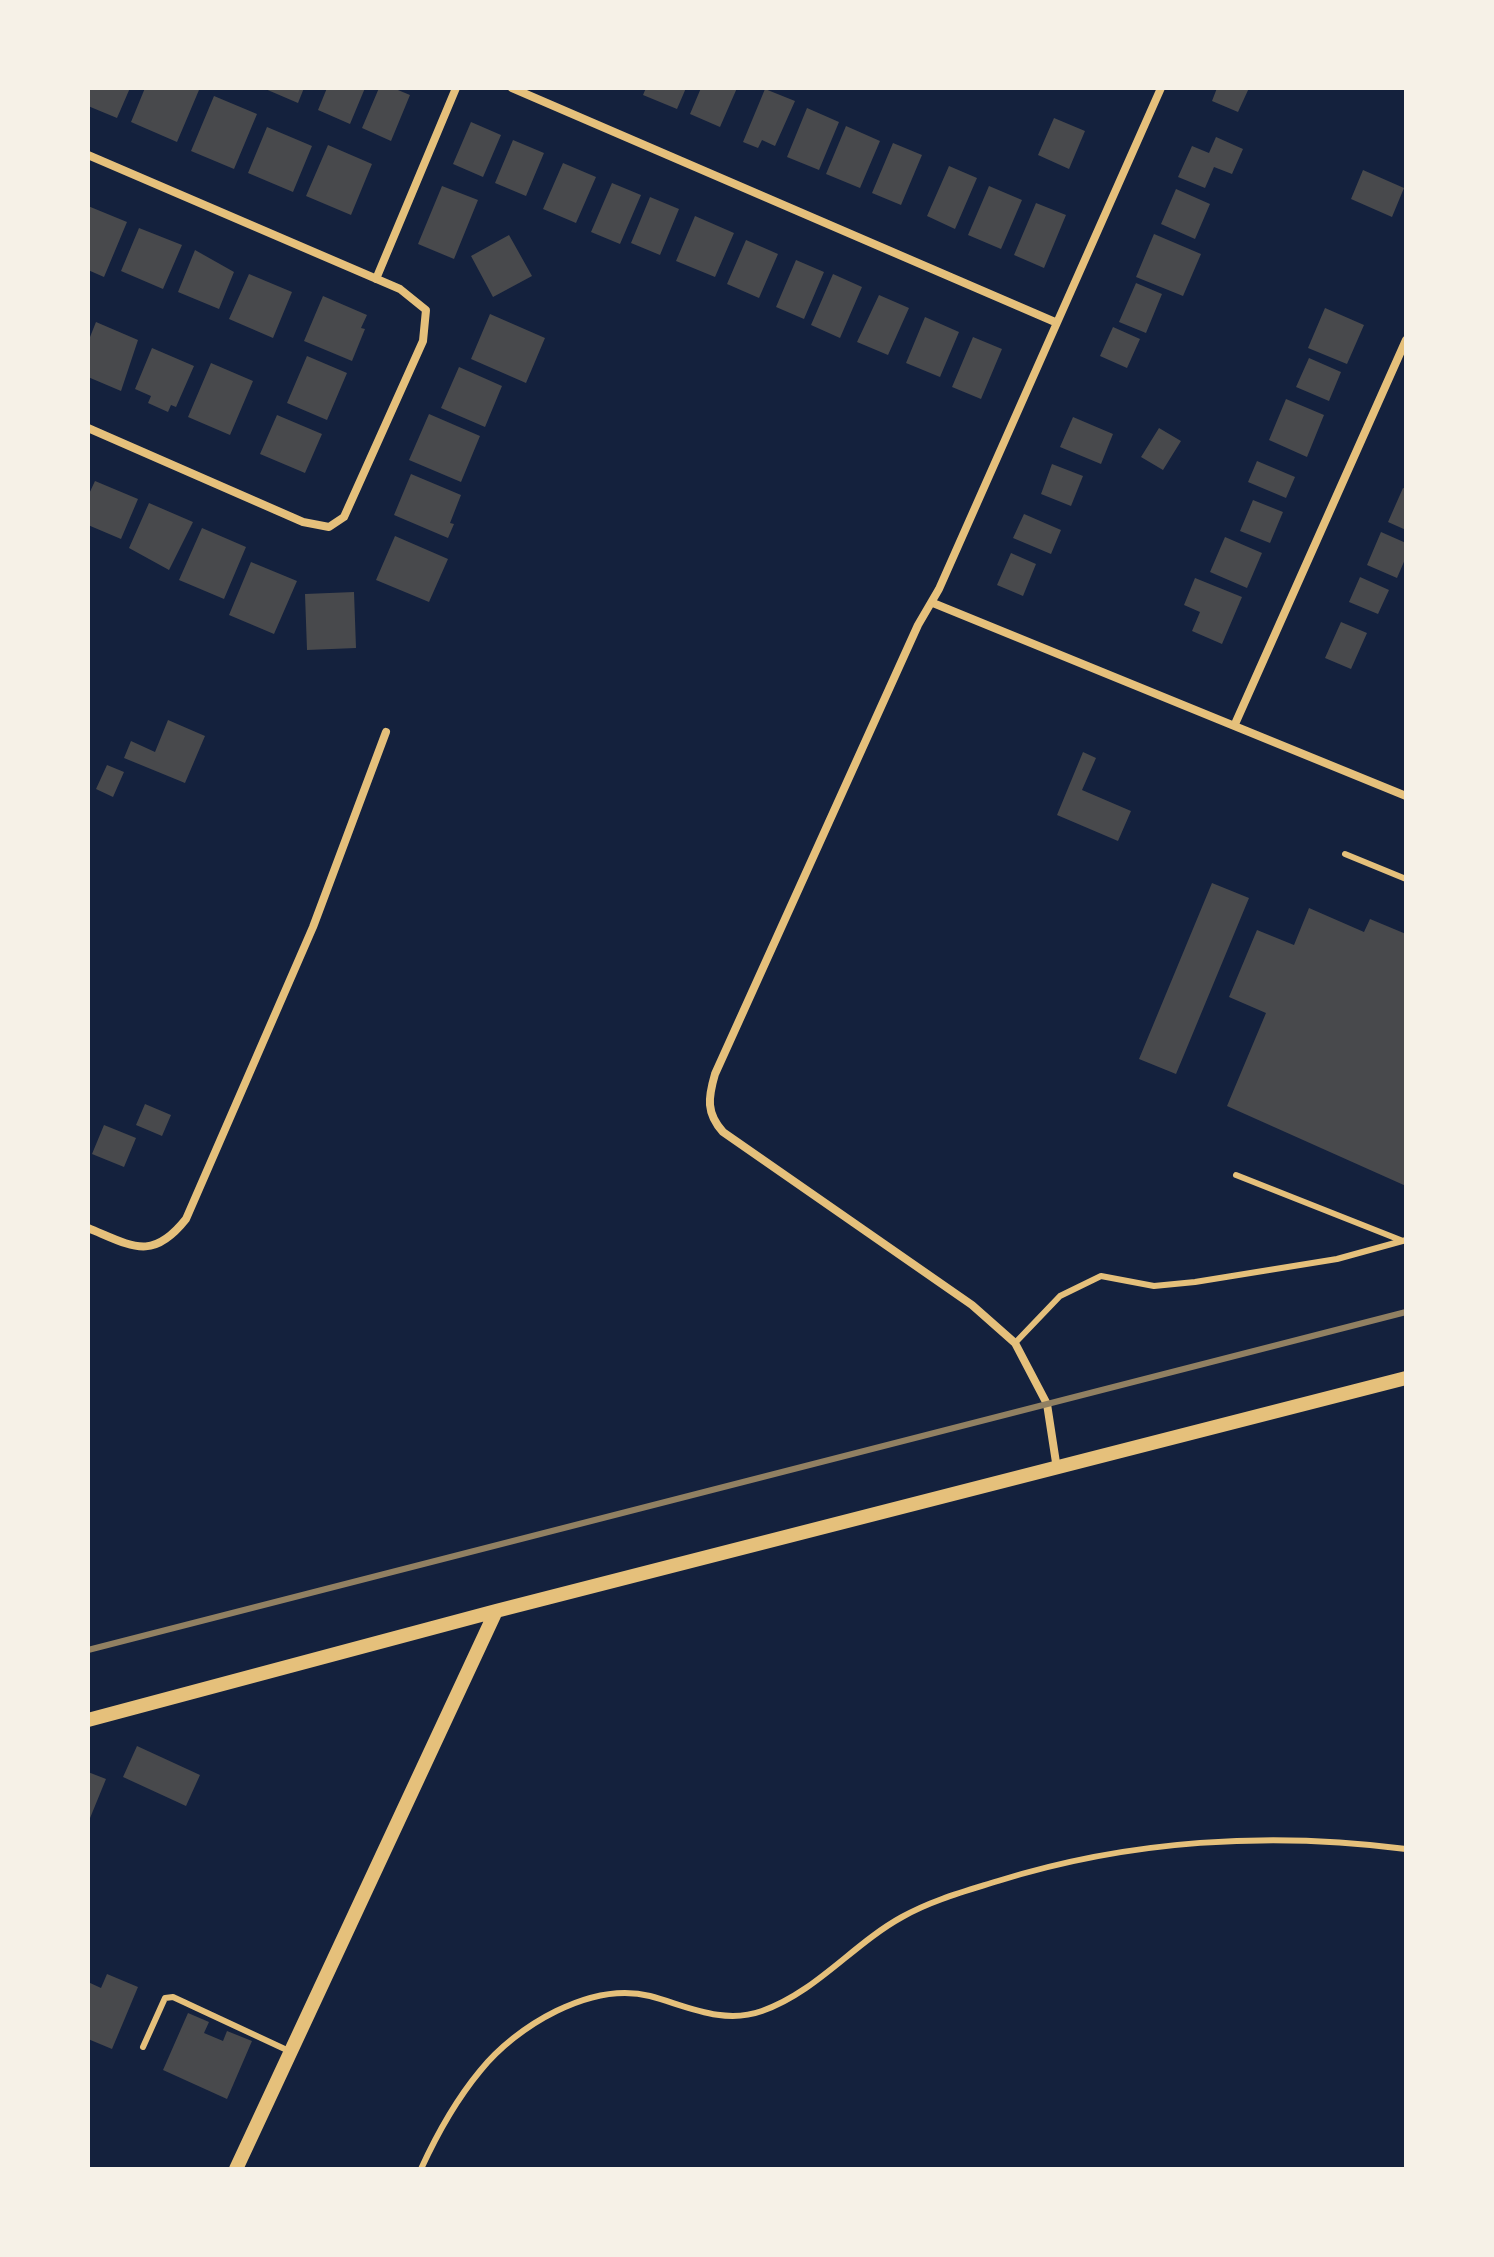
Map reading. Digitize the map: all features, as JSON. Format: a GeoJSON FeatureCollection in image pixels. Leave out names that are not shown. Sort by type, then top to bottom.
{"type":"FeatureCollection","features":[{"type":"Feature","properties":{"kind":"street"},"geometry":{"type":"LineString","coordinates":[[376,279],[456,88]]}},
{"type":"Feature","properties":{"kind":"street"},"geometry":{"type":"LineString","coordinates":[[512,88],[1055,322]]}},
{"type":"Feature","properties":{"kind":"street"},"geometry":{"type":"LineString","coordinates":[[1057,1470],[1047,1404],[1015,1343],[972,1305],[723,1132],[712,1120],[708,1099],[715,1074],[777,935],[918,625],[933,603],[1161,88]]}},
{"type":"Feature","properties":{"kind":"street"},"geometry":{"type":"LineString","coordinates":[[88,155],[400,289],[426,310],[423,341],[344,517],[329,527],[303,522],[88,428]]}},
{"type":"Feature","properties":{"kind":"street"},"geometry":{"type":"LineString","coordinates":[[1235,724],[1406,340]]}},
{"type":"Feature","properties":{"kind":"street"},"geometry":{"type":"LineString","coordinates":[[933,603],[1406,796]]}},
{"type":"Feature","properties":{"kind":"street"},"geometry":{"type":"LineString","coordinates":[[88,1228],[132,1246],[159,1245],[170,1239],[186,1219],[313,927],[386,732]]}},
{"type":"Feature","properties":{"kind":"street"},"geometry":{"type":"LineString","coordinates":[[88,1720],[496,1611],[1057,1470],[1406,1378]]}},
{"type":"Feature","properties":{"kind":"street"},"geometry":{"type":"LineString","coordinates":[[236,2169],[496,1611]]}},
{"type":"Feature","properties":{"kind":"lane"},"geometry":{"type":"LineString","coordinates":[[1345,854],[1406,879]]}},
{"type":"Feature","properties":{"kind":"lane"},"geometry":{"type":"LineString","coordinates":[[1236,1175],[1404,1241]]}},
{"type":"Feature","properties":{"kind":"lane"},"geometry":{"type":"LineString","coordinates":[[1015,1343],[1060,1296],[1101,1276],[1154,1286],[1195,1282],[1337,1259],[1404,1241]]}},
{"type":"Feature","properties":{"kind":"lane"},"geometry":{"type":"LineString","coordinates":[[421,2169],[453,2107],[481,2069],[526,2030],[587,1999],[630,1993],[696,2012],[732,2017],[753,2015],[774,2007],[814,1983],[901,1917],[967,1890],[1100,1855],[1191,1844],[1296,1840],[1406,1849]]}},
{"type":"Feature","properties":{"kind":"lane"},"geometry":{"type":"LineString","coordinates":[[143,2047],[165,1998],[173,1997],[289,2051]]}},
{"type":"Feature","properties":{"kind":"building"},"geometry":{"type":"Polygon","coordinates":[[[88,88],[130,88],[117,118],[88,106],[88,88]]]}},
{"type":"Feature","properties":{"kind":"building"},"geometry":{"type":"Polygon","coordinates":[[[145,88],[199,90],[177,142],[131,122],[145,88]]]}},
{"type":"Feature","properties":{"kind":"building"},"geometry":{"type":"Polygon","coordinates":[[[263,88],[304,88],[298,103],[263,88]]]}},
{"type":"Feature","properties":{"kind":"building"},"geometry":{"type":"Polygon","coordinates":[[[327,88],[365,88],[350,124],[318,110],[327,88]]]}},
{"type":"Feature","properties":{"kind":"building"},"geometry":{"type":"Polygon","coordinates":[[[379,88],[393,88],[410,95],[391,141],[362,128],[379,88]]]}},
{"type":"Feature","properties":{"kind":"building"},"geometry":{"type":"Polygon","coordinates":[[[646,88],[686,88],[677,109],[643,95],[646,88]]]}},
{"type":"Feature","properties":{"kind":"building"},"geometry":{"type":"Polygon","coordinates":[[[701,88],[737,88],[720,127],[690,114],[701,88]]]}},
{"type":"Feature","properties":{"kind":"building"},"geometry":{"type":"Polygon","coordinates":[[[1217,88],[1249,88],[1238,112],[1212,101],[1217,88]]]}},
{"type":"Feature","properties":{"kind":"building"},"geometry":{"type":"Polygon","coordinates":[[[765,89],[795,101],[775,146],[762,140],[758,148],[743,142],[765,89]]]}},
{"type":"Feature","properties":{"kind":"building"},"geometry":{"type":"Polygon","coordinates":[[[214,96],[257,114],[234,169],[191,151],[214,96]]]}},
{"type":"Feature","properties":{"kind":"building"},"geometry":{"type":"Polygon","coordinates":[[[807,108],[839,122],[819,170],[787,157],[807,108]]]}},
{"type":"Feature","properties":{"kind":"building"},"geometry":{"type":"Polygon","coordinates":[[[1054,118],[1085,131],[1069,169],[1038,155],[1054,118]]]}},
{"type":"Feature","properties":{"kind":"building"},"geometry":{"type":"Polygon","coordinates":[[[471,122],[501,135],[483,177],[453,164],[471,122]]]}},
{"type":"Feature","properties":{"kind":"building"},"geometry":{"type":"Polygon","coordinates":[[[846,126],[880,141],[860,188],[826,174],[846,126]]]}},
{"type":"Feature","properties":{"kind":"building"},"geometry":{"type":"Polygon","coordinates":[[[267,127],[312,146],[293,192],[248,173],[267,127]]]}},
{"type":"Feature","properties":{"kind":"building"},"geometry":{"type":"Polygon","coordinates":[[[1216,137],[1243,149],[1232,174],[1214,167],[1205,188],[1178,177],[1192,146],[1209,153],[1216,137]]]}},
{"type":"Feature","properties":{"kind":"building"},"geometry":{"type":"Polygon","coordinates":[[[513,140],[544,153],[526,196],[495,183],[513,140]]]}},
{"type":"Feature","properties":{"kind":"building"},"geometry":{"type":"Polygon","coordinates":[[[893,143],[922,155],[901,205],[872,193],[893,143]]]}},
{"type":"Feature","properties":{"kind":"building"},"geometry":{"type":"Polygon","coordinates":[[[328,145],[372,164],[351,215],[306,196],[328,145]]]}},
{"type":"Feature","properties":{"kind":"building"},"geometry":{"type":"Polygon","coordinates":[[[563,163],[596,177],[576,223],[543,209],[563,163]]]}},
{"type":"Feature","properties":{"kind":"building"},"geometry":{"type":"Polygon","coordinates":[[[949,166],[977,178],[955,229],[927,216],[949,166]]]}},
{"type":"Feature","properties":{"kind":"building"},"geometry":{"type":"Polygon","coordinates":[[[1363,170],[1404,188],[1392,217],[1351,199],[1363,170]]]}},
{"type":"Feature","properties":{"kind":"building"},"geometry":{"type":"Polygon","coordinates":[[[612,183],[641,195],[620,244],[591,232],[612,183]]]}},
{"type":"Feature","properties":{"kind":"building"},"geometry":{"type":"Polygon","coordinates":[[[442,186],[478,200],[454,259],[418,244],[442,186]]]}},
{"type":"Feature","properties":{"kind":"building"},"geometry":{"type":"Polygon","coordinates":[[[989,186],[1022,200],[1001,249],[968,235],[989,186]]]}},
{"type":"Feature","properties":{"kind":"building"},"geometry":{"type":"Polygon","coordinates":[[[1176,189],[1210,204],[1195,239],[1161,224],[1176,189]]]}},
{"type":"Feature","properties":{"kind":"building"},"geometry":{"type":"Polygon","coordinates":[[[650,197],[679,209],[660,255],[631,243],[650,197]]]}},
{"type":"Feature","properties":{"kind":"building"},"geometry":{"type":"Polygon","coordinates":[[[1036,203],[1066,215],[1044,268],[1014,255],[1036,203]]]}},
{"type":"Feature","properties":{"kind":"building"},"geometry":{"type":"Polygon","coordinates":[[[88,206],[127,222],[104,277],[88,270],[88,206]]]}},
{"type":"Feature","properties":{"kind":"building"},"geometry":{"type":"Polygon","coordinates":[[[695,216],[734,233],[715,277],[676,261],[695,216]]]}},
{"type":"Feature","properties":{"kind":"building"},"geometry":{"type":"Polygon","coordinates":[[[139,228],[182,245],[163,289],[121,271],[139,228]]]}},
{"type":"Feature","properties":{"kind":"building"},"geometry":{"type":"Polygon","coordinates":[[[1154,234],[1201,254],[1183,296],[1136,277],[1154,234]]]}},
{"type":"Feature","properties":{"kind":"building"},"geometry":{"type":"Polygon","coordinates":[[[509,235],[532,276],[493,297],[471,256],[509,235]]]}},
{"type":"Feature","properties":{"kind":"building"},"geometry":{"type":"Polygon","coordinates":[[[746,240],[778,254],[759,298],[727,284],[746,240]]]}},
{"type":"Feature","properties":{"kind":"building"},"geometry":{"type":"Polygon","coordinates":[[[195,250],[234,272],[219,309],[178,292],[195,250]]]}},
{"type":"Feature","properties":{"kind":"building"},"geometry":{"type":"Polygon","coordinates":[[[796,260],[824,272],[804,319],[776,307],[796,260]]]}},
{"type":"Feature","properties":{"kind":"building"},"geometry":{"type":"Polygon","coordinates":[[[249,274],[292,292],[273,338],[229,319],[249,274]]]}},
{"type":"Feature","properties":{"kind":"building"},"geometry":{"type":"Polygon","coordinates":[[[833,274],[862,287],[840,338],[811,325],[833,274]]]}},
{"type":"Feature","properties":{"kind":"building"},"geometry":{"type":"Polygon","coordinates":[[[1136,283],[1162,294],[1146,333],[1119,322],[1136,283]]]}},
{"type":"Feature","properties":{"kind":"building"},"geometry":{"type":"Polygon","coordinates":[[[879,295],[909,308],[888,355],[857,342],[879,295]]]}},
{"type":"Feature","properties":{"kind":"building"},"geometry":{"type":"Polygon","coordinates":[[[323,296],[367,315],[361,328],[365,329],[352,361],[304,341],[323,296]]]}},
{"type":"Feature","properties":{"kind":"building"},"geometry":{"type":"Polygon","coordinates":[[[1325,308],[1364,325],[1347,364],[1308,348],[1325,308]]]}},
{"type":"Feature","properties":{"kind":"building"},"geometry":{"type":"Polygon","coordinates":[[[490,314],[545,338],[526,383],[471,359],[490,314]]]}},
{"type":"Feature","properties":{"kind":"building"},"geometry":{"type":"Polygon","coordinates":[[[925,317],[959,332],[940,377],[906,363],[925,317]]]}},
{"type":"Feature","properties":{"kind":"building"},"geometry":{"type":"Polygon","coordinates":[[[96,322],[138,340],[121,391],[88,377],[88,342],[96,322]]]}},
{"type":"Feature","properties":{"kind":"building"},"geometry":{"type":"Polygon","coordinates":[[[1113,327],[1140,339],[1127,368],[1100,356],[1113,327]]]}},
{"type":"Feature","properties":{"kind":"building"},"geometry":{"type":"Polygon","coordinates":[[[973,337],[1002,349],[981,399],[952,387],[973,337]]]}},
{"type":"Feature","properties":{"kind":"building"},"geometry":{"type":"Polygon","coordinates":[[[152,348],[194,366],[176,407],[171,405],[168,412],[148,403],[151,396],[135,389],[152,348]]]}},
{"type":"Feature","properties":{"kind":"building"},"geometry":{"type":"Polygon","coordinates":[[[307,356],[347,373],[327,420],[287,403],[307,356]]]}},
{"type":"Feature","properties":{"kind":"building"},"geometry":{"type":"Polygon","coordinates":[[[1309,358],[1341,372],[1329,401],[1296,387],[1309,358]]]}},
{"type":"Feature","properties":{"kind":"building"},"geometry":{"type":"Polygon","coordinates":[[[211,363],[253,381],[230,435],[188,417],[211,363]]]}},
{"type":"Feature","properties":{"kind":"building"},"geometry":{"type":"Polygon","coordinates":[[[459,367],[502,386],[485,427],[441,408],[459,367]]]}},
{"type":"Feature","properties":{"kind":"building"},"geometry":{"type":"Polygon","coordinates":[[[1286,399],[1324,415],[1307,457],[1269,440],[1286,399]]]}},
{"type":"Feature","properties":{"kind":"building"},"geometry":{"type":"Polygon","coordinates":[[[429,414],[480,436],[461,482],[409,460],[429,414]]]}},
{"type":"Feature","properties":{"kind":"building"},"geometry":{"type":"Polygon","coordinates":[[[277,415],[322,434],[305,473],[260,454],[277,415]]]}},
{"type":"Feature","properties":{"kind":"building"},"geometry":{"type":"Polygon","coordinates":[[[1073,417],[1113,434],[1101,464],[1060,447],[1073,417]]]}},
{"type":"Feature","properties":{"kind":"building"},"geometry":{"type":"Polygon","coordinates":[[[1159,428],[1181,441],[1163,470],[1141,457],[1159,428]]]}},
{"type":"Feature","properties":{"kind":"building"},"geometry":{"type":"Polygon","coordinates":[[[1257,461],[1295,477],[1286,498],[1248,482],[1257,461]]]}},
{"type":"Feature","properties":{"kind":"building"},"geometry":{"type":"Polygon","coordinates":[[[1052,464],[1083,476],[1071,506],[1041,494],[1052,464]]]}},
{"type":"Feature","properties":{"kind":"building"},"geometry":{"type":"Polygon","coordinates":[[[411,474],[461,495],[450,523],[454,524],[448,538],[394,515],[411,474]]]}},
{"type":"Feature","properties":{"kind":"building"},"geometry":{"type":"Polygon","coordinates":[[[95,481],[138,499],[121,539],[88,525],[88,496],[95,481]]]}},
{"type":"Feature","properties":{"kind":"building"},"geometry":{"type":"Polygon","coordinates":[[[1403,488],[1406,489],[1406,530],[1388,522],[1403,488]]]}},
{"type":"Feature","properties":{"kind":"building"},"geometry":{"type":"Polygon","coordinates":[[[1253,500],[1283,512],[1270,543],[1240,531],[1253,500]]]}},
{"type":"Feature","properties":{"kind":"building"},"geometry":{"type":"Polygon","coordinates":[[[149,503],[193,522],[169,570],[129,548],[149,503]]]}},
{"type":"Feature","properties":{"kind":"building"},"geometry":{"type":"Polygon","coordinates":[[[1024,514],[1061,530],[1051,554],[1013,538],[1024,514]]]}},
{"type":"Feature","properties":{"kind":"building"},"geometry":{"type":"Polygon","coordinates":[[[202,528],[246,547],[224,599],[179,580],[202,528]]]}},
{"type":"Feature","properties":{"kind":"building"},"geometry":{"type":"Polygon","coordinates":[[[1381,532],[1406,543],[1406,557],[1397,578],[1367,565],[1381,532]]]}},
{"type":"Feature","properties":{"kind":"building"},"geometry":{"type":"Polygon","coordinates":[[[395,536],[448,559],[429,602],[376,580],[395,536]]]}},
{"type":"Feature","properties":{"kind":"building"},"geometry":{"type":"Polygon","coordinates":[[[1225,537],[1262,553],[1247,588],[1210,572],[1225,537]]]}},
{"type":"Feature","properties":{"kind":"building"},"geometry":{"type":"Polygon","coordinates":[[[1011,553],[1036,564],[1023,596],[997,585],[1011,553]]]}},
{"type":"Feature","properties":{"kind":"building"},"geometry":{"type":"Polygon","coordinates":[[[251,562],[297,581],[274,634],[229,615],[251,562]]]}},
{"type":"Feature","properties":{"kind":"building"},"geometry":{"type":"Polygon","coordinates":[[[1360,577],[1389,590],[1378,614],[1349,602],[1360,577]]]}},
{"type":"Feature","properties":{"kind":"building"},"geometry":{"type":"Polygon","coordinates":[[[1195,578],[1242,597],[1222,644],[1192,631],[1200,612],[1184,605],[1195,578]]]}},
{"type":"Feature","properties":{"kind":"building"},"geometry":{"type":"Polygon","coordinates":[[[354,592],[356,648],[307,650],[305,594],[354,592]]]}},
{"type":"Feature","properties":{"kind":"building"},"geometry":{"type":"Polygon","coordinates":[[[1341,622],[1367,633],[1351,669],[1325,658],[1341,622]]]}},
{"type":"Feature","properties":{"kind":"building"},"geometry":{"type":"Polygon","coordinates":[[[168,720],[205,736],[185,783],[124,758],[131,741],[155,752],[168,720]]]}},
{"type":"Feature","properties":{"kind":"building"},"geometry":{"type":"Polygon","coordinates":[[[1083,752],[1096,758],[1082,790],[1131,811],[1118,841],[1057,815],[1083,752]]]}},
{"type":"Feature","properties":{"kind":"building"},"geometry":{"type":"Polygon","coordinates":[[[107,765],[124,772],[113,797],[96,789],[107,765]]]}},
{"type":"Feature","properties":{"kind":"building"},"geometry":{"type":"Polygon","coordinates":[[[1212,883],[1249,898],[1176,1074],[1139,1059],[1212,883]]]}},
{"type":"Feature","properties":{"kind":"building"},"geometry":{"type":"Polygon","coordinates":[[[1309,908],[1364,932],[1370,919],[1406,934],[1406,1186],[1227,1106],[1266,1013],[1229,997],[1257,930],[1294,945],[1309,908]]]}},
{"type":"Feature","properties":{"kind":"building"},"geometry":{"type":"Polygon","coordinates":[[[145,1104],[171,1115],[162,1136],[136,1125],[145,1104]]]}},
{"type":"Feature","properties":{"kind":"building"},"geometry":{"type":"Polygon","coordinates":[[[104,1125],[136,1138],[124,1167],[92,1154],[104,1125]]]}},
{"type":"Feature","properties":{"kind":"building"},"geometry":{"type":"Polygon","coordinates":[[[137,1746],[200,1775],[186,1806],[123,1777],[137,1746]]]}},
{"type":"Feature","properties":{"kind":"building"},"geometry":{"type":"Polygon","coordinates":[[[88,1772],[106,1779],[88,1823],[88,1772]]]}},
{"type":"Feature","properties":{"kind":"building"},"geometry":{"type":"Polygon","coordinates":[[[107,1974],[138,1987],[112,2049],[88,2039],[88,1982],[101,1988],[107,1974]]]}},
{"type":"Feature","properties":{"kind":"building"},"geometry":{"type":"Polygon","coordinates":[[[188,2013],[209,2022],[204,2033],[223,2041],[227,2031],[252,2041],[227,2099],[163,2070],[188,2013]]]}},
{"type":"Feature","properties":{"kind":"railway"},"geometry":{"type":"LineString","coordinates":[[88,1650],[1406,1312]]}}]}
